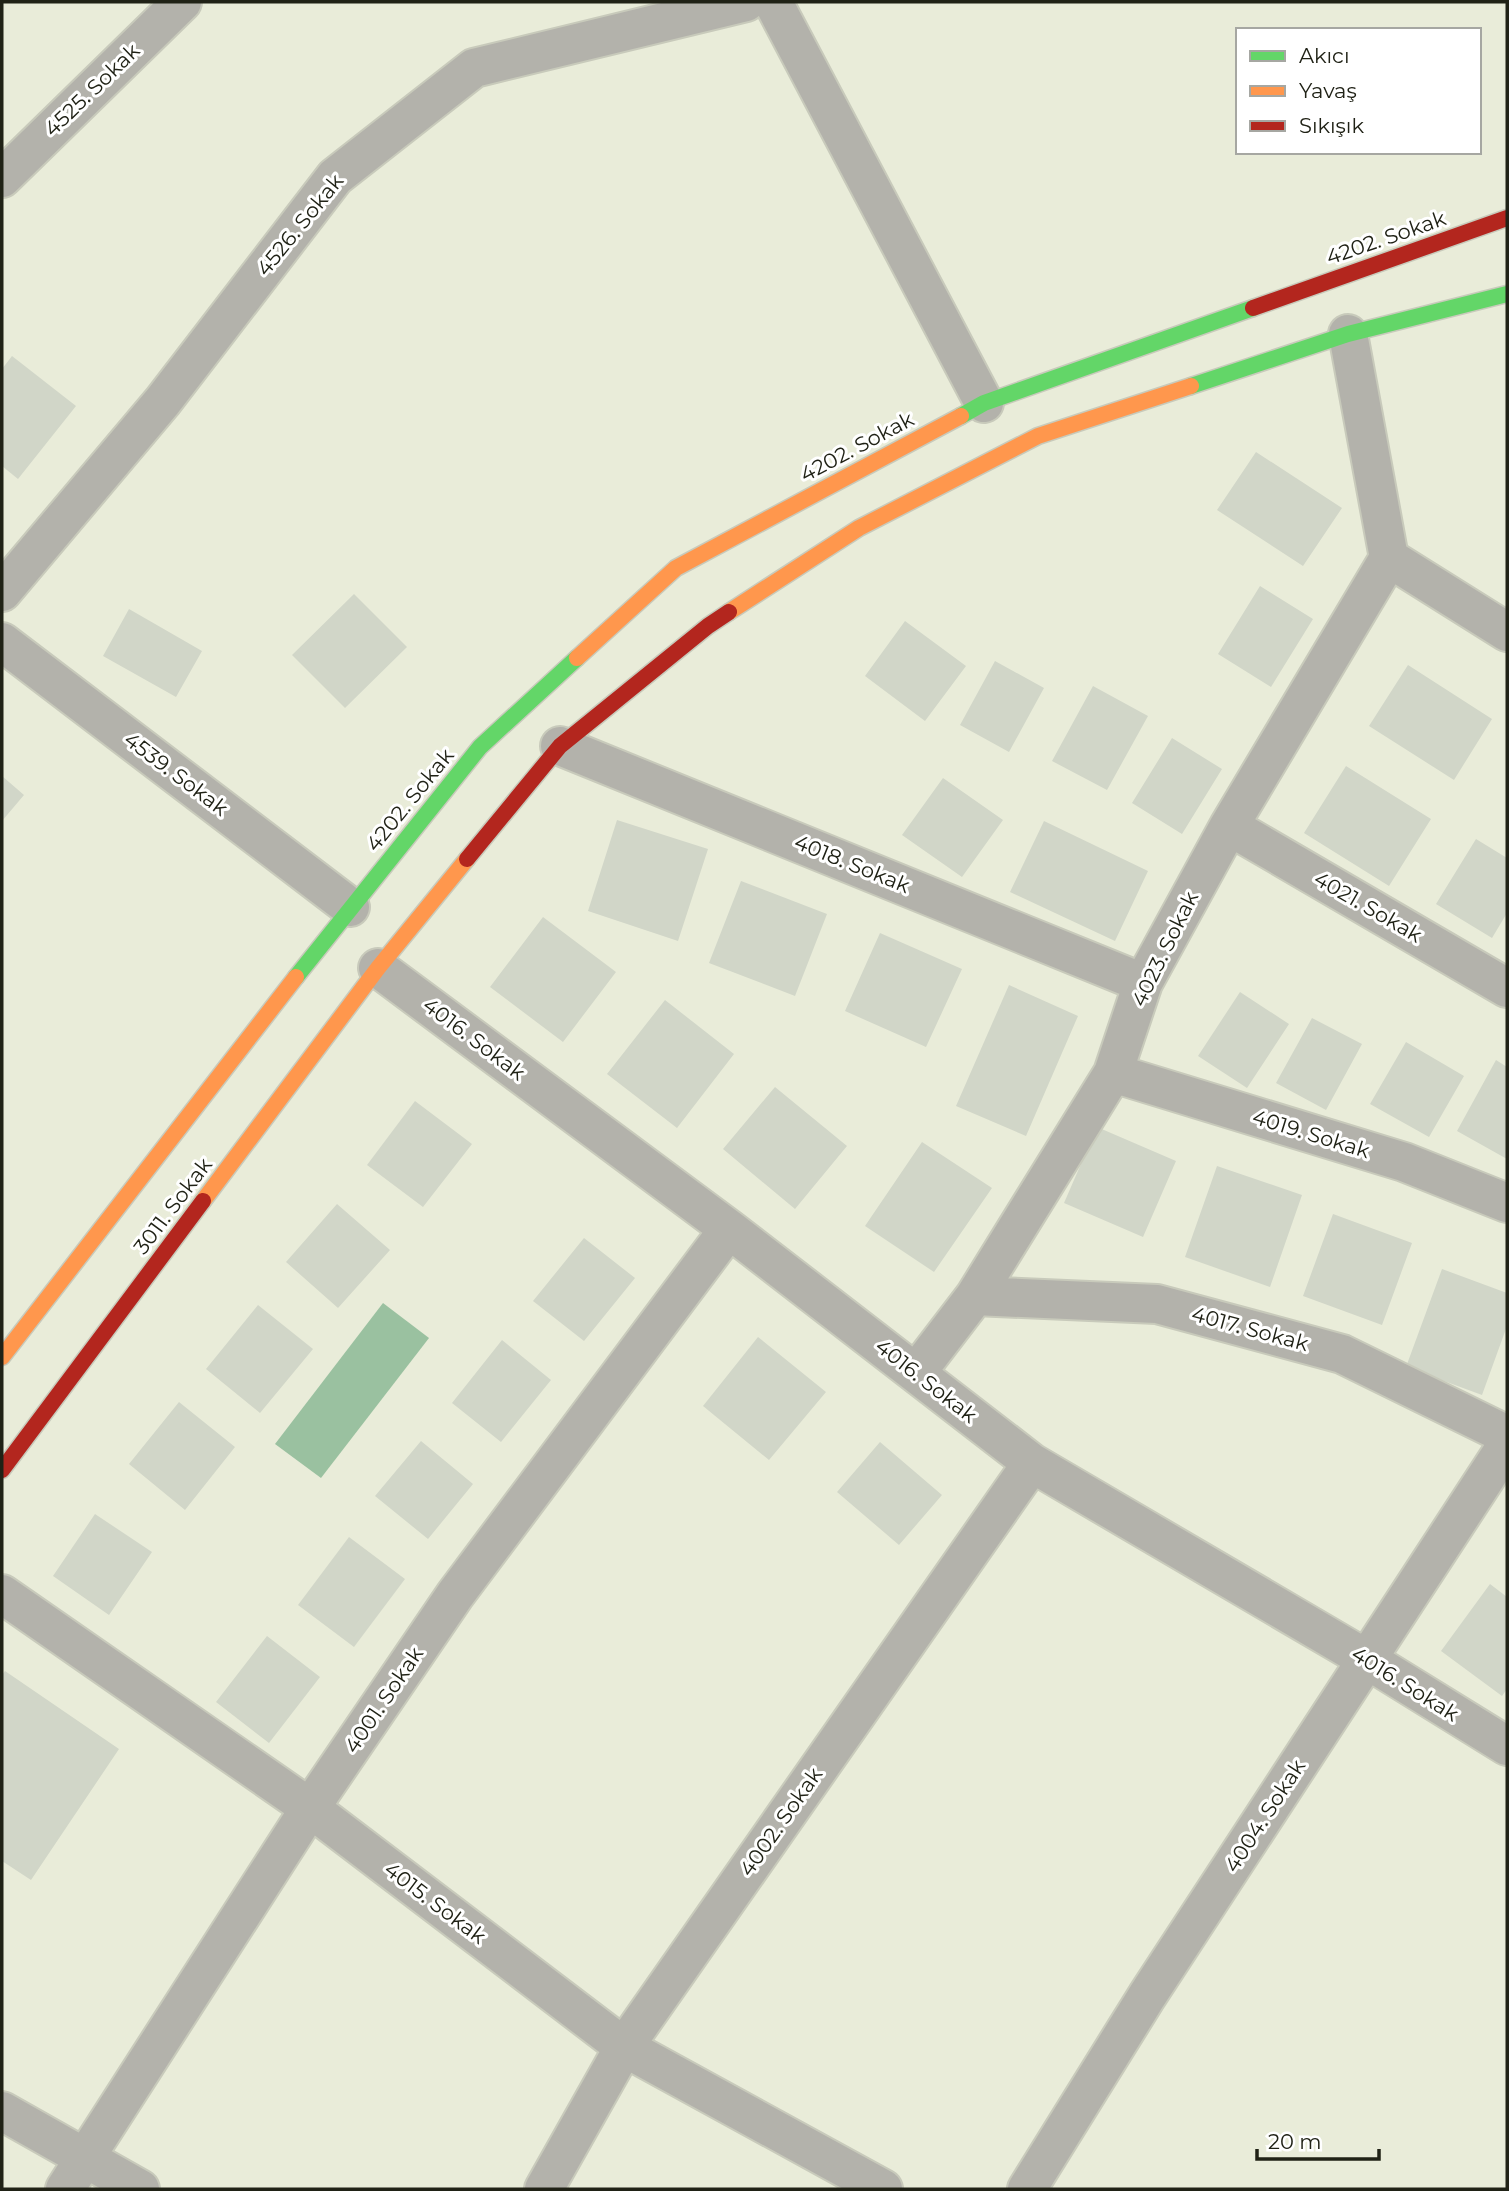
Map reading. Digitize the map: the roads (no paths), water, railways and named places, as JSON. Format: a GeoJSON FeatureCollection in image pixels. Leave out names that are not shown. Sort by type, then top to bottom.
{"type":"FeatureCollection","features":[{"type":"Feature","properties":{"kind":"street","name":"4525. Sokak"},"geometry":{"type":"LineString","coordinates":[[2,178],[182,2]]}},
{"type":"Feature","properties":{"kind":"street","name":"4526. Sokak"},"geometry":{"type":"LineString","coordinates":[[2,592],[163,401],[335,177],[474,68],[746,2]]}},
{"type":"Feature","properties":{"kind":"street"},"geometry":{"type":"LineString","coordinates":[[773,2],[984,403]]}},
{"type":"Feature","properties":{"kind":"street","name":"4202. Sokak"},"geometry":{"type":"LineString","coordinates":[[350,907],[480,747],[676,568],[984,403],[1507,218]]}},
{"type":"Feature","properties":{"kind":"street"},"geometry":{"type":"LineString","coordinates":[[378,968],[560,746],[708,626],[859,528],[1038,436],[1348,334],[1507,294]]}},
{"type":"Feature","properties":{"kind":"street"},"geometry":{"type":"LineString","coordinates":[[1348,334],[1389,558],[1507,632]]}},
{"type":"Feature","properties":{"kind":"street","name":"4023. Sokak"},"geometry":{"type":"LineString","coordinates":[[916,1373],[975,1296],[1113,1073],[1143,983],[1228,826],[1389,558]]}},
{"type":"Feature","properties":{"kind":"street","name":"4539. Sokak"},"geometry":{"type":"LineString","coordinates":[[2,642],[350,907]]}},
{"type":"Feature","properties":{"kind":"street","name":"4018. Sokak"},"geometry":{"type":"LineString","coordinates":[[560,746],[1143,983]]}},
{"type":"Feature","properties":{"kind":"street","name":"4021. Sokak"},"geometry":{"type":"LineString","coordinates":[[1228,826],[1507,988]]}},
{"type":"Feature","properties":{"kind":"street","name":"3011. Sokak"},"geometry":{"type":"LineString","coordinates":[[2,1357],[350,907]]}},
{"type":"Feature","properties":{"kind":"street","name":"3011. Sokak"},"geometry":{"type":"LineString","coordinates":[[2,1469],[378,968]]}},
{"type":"Feature","properties":{"kind":"street","name":"4016. Sokak"},"geometry":{"type":"LineString","coordinates":[[378,968],[729,1229],[1031,1463],[1368,1660],[1507,1746]]}},
{"type":"Feature","properties":{"kind":"street","name":"4019. Sokak"},"geometry":{"type":"LineString","coordinates":[[1113,1073],[1404,1162],[1507,1203]]}},
{"type":"Feature","properties":{"kind":"street","name":"4001. Sokak"},"geometry":{"type":"LineString","coordinates":[[74,2174],[310,1808],[455,1595],[729,1229]]}},
{"type":"Feature","properties":{"kind":"street","name":"4017. Sokak"},"geometry":{"type":"LineString","coordinates":[[975,1296],[1157,1304],[1342,1354],[1507,1435]]}},
{"type":"Feature","properties":{"kind":"street","name":"4004. Sokak"},"geometry":{"type":"LineString","coordinates":[[1027,2189],[1147,1996],[1507,1444]]}},
{"type":"Feature","properties":{"kind":"street","name":"4002. Sokak"},"geometry":{"type":"LineString","coordinates":[[544,2189],[624,2048],[1031,1463]]}},
{"type":"Feature","properties":{"kind":"street","name":"4015. Sokak"},"geometry":{"type":"LineString","coordinates":[[2,1594],[310,1808],[624,2048],[883,2189]]}},
{"type":"Feature","properties":{"kind":"street"},"geometry":{"type":"LineString","coordinates":[[2,2111],[74,2174],[140,2189]]}}]}
